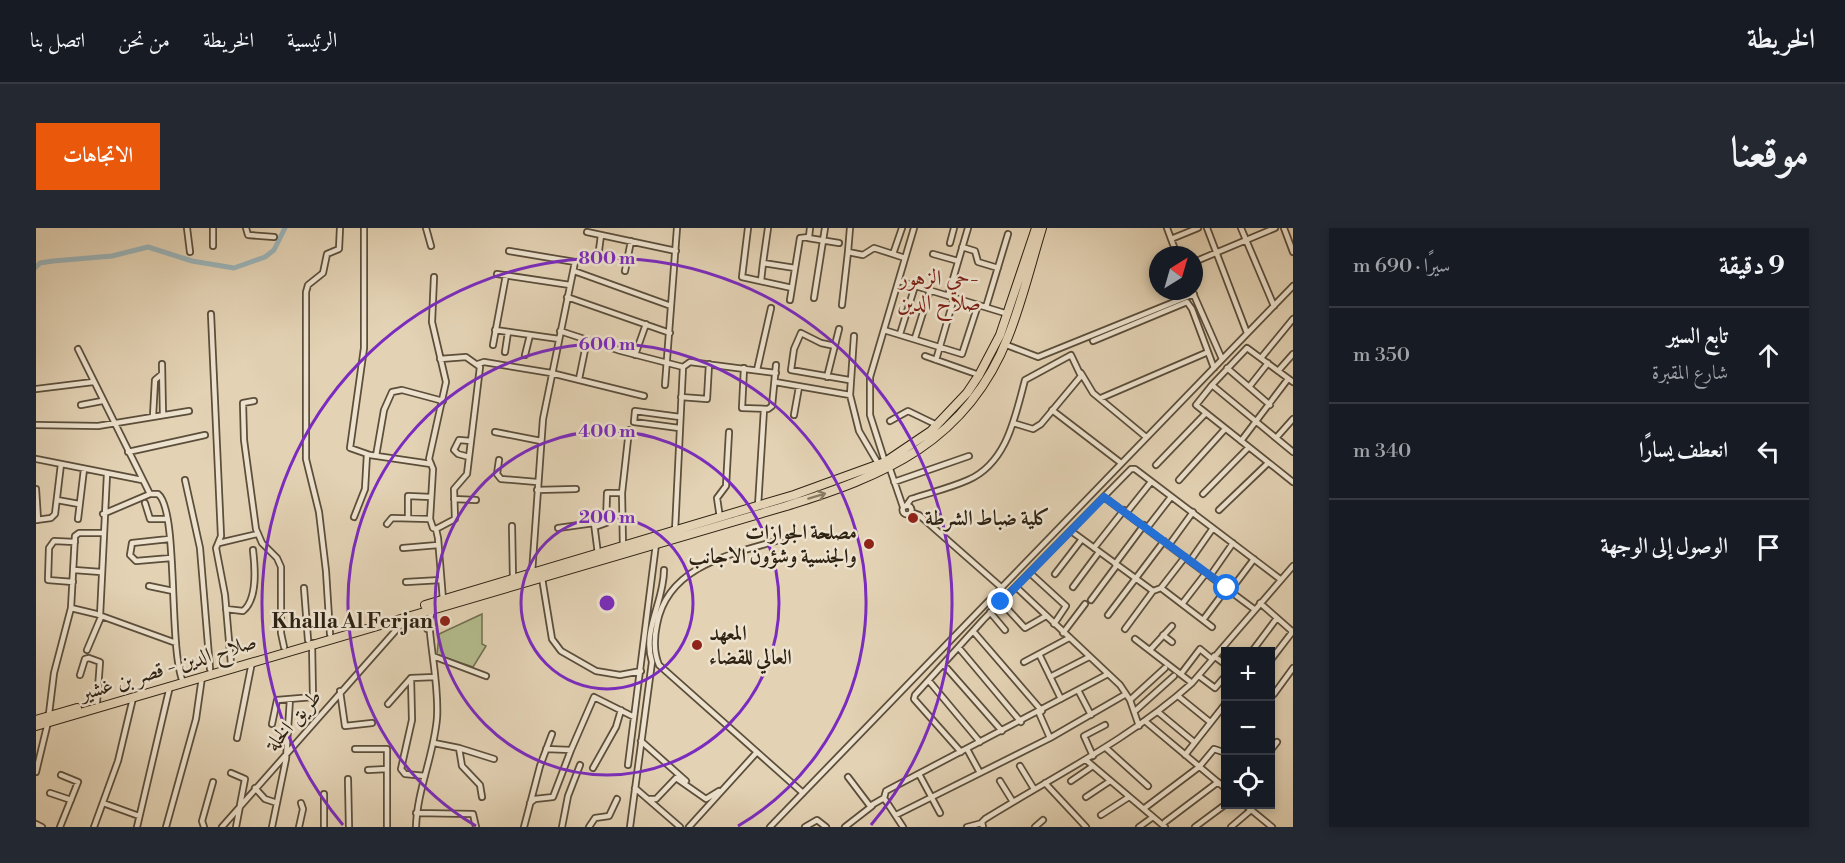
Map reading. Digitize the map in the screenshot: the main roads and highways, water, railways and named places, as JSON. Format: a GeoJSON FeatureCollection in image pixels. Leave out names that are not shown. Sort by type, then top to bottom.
{"type":"FeatureCollection","features":[{"type":"Feature","properties":{"kind":"highway"},"geometry":{"type":"LineString","coordinates":[[674,534],[885,466],[937,425],[979,375],[1011,315],[1036,228]]}},
{"type":"Feature","properties":{"kind":"highway","name":"صلاح الدين - قصر بن غشير"},"geometry":{"type":"LineString","coordinates":[[36,726],[49,719],[170,686],[182,680],[202,677],[310,642],[542,578],[653,543],[674,534],[827,494],[885,466],[936,437],[953,421],[983,382],[1004,344],[1011,315],[1042,228]]}},
{"type":"Feature","properties":{"kind":"highway"},"geometry":{"type":"LineString","coordinates":[[36,720],[49,719],[97,702],[182,680],[210,669],[284,647],[310,642],[330,634],[598,554],[623,547],[653,543]]}},
{"type":"Feature","properties":{"kind":"waterway"},"geometry":{"type":"LineString","coordinates":[[36,267],[40,263],[112,256],[148,247],[192,261],[234,268],[265,257],[274,250],[285,228]]}},
{"type":"Feature","properties":{"kind":"place","name":"كلية ضباط الشرطة"},"geometry":{"type":"Point","coordinates":[913,518]}},
{"type":"Feature","properties":{"kind":"place","name":"مصلحة الجوازات والجنسية وشؤون الاجانب"},"geometry":{"type":"Point","coordinates":[869,544]}},
{"type":"Feature","properties":{"kind":"place","name":"Khalla Al Ferjan"},"geometry":{"type":"Point","coordinates":[445,621]}},
{"type":"Feature","properties":{"kind":"place","name":"المعهد العالي للقضاء"},"geometry":{"type":"Point","coordinates":[697,645]}},
{"type":"Feature","properties":{"kind":"district","name":"حي الزهور- صلاح الدين"},"geometry":{"type":"Point","coordinates":[939,290]}}]}
